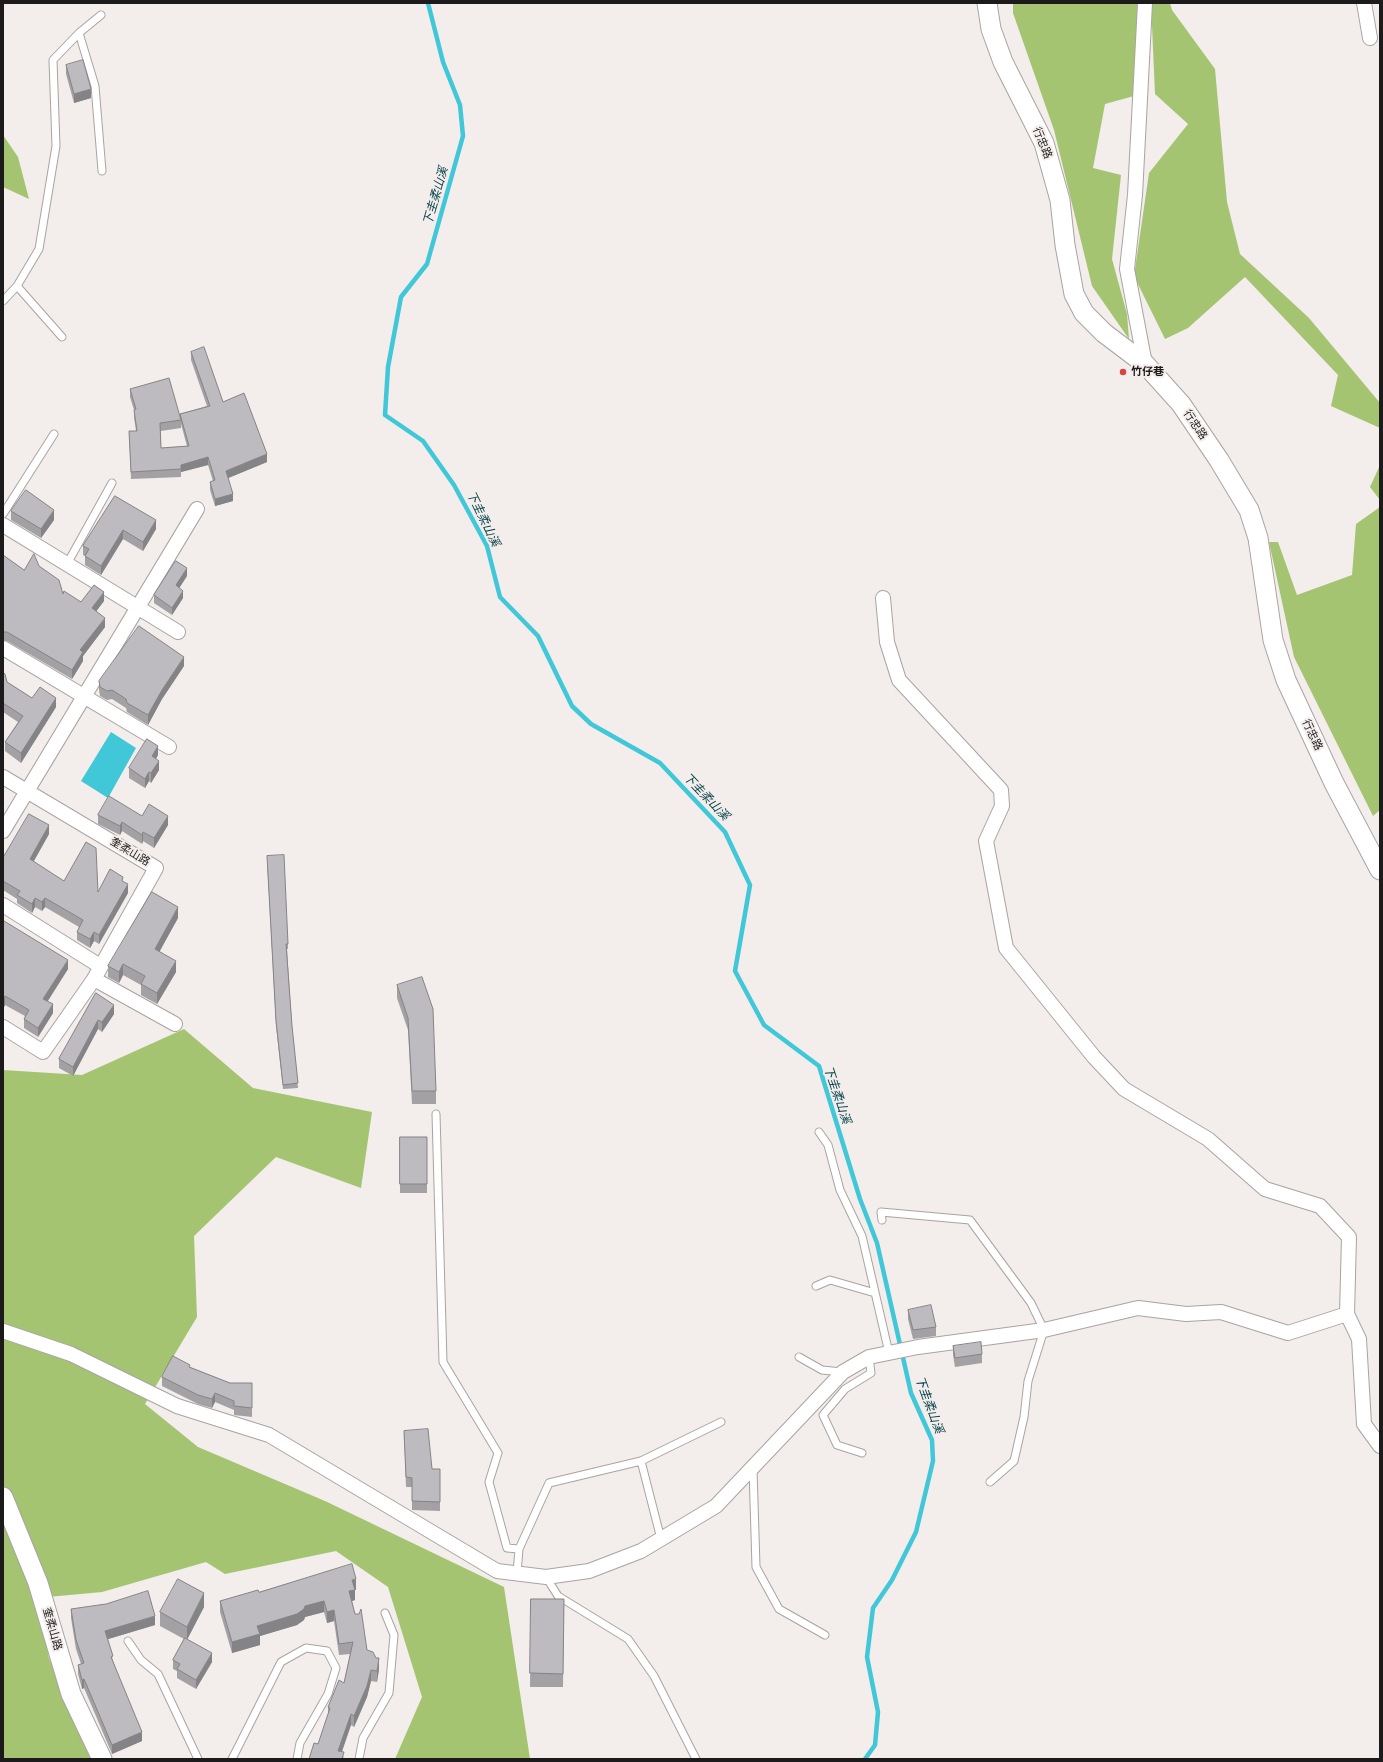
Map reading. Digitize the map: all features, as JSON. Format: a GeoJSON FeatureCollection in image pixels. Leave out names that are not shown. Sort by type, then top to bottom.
{"type":"FeatureCollection","features":[{"type":"Feature","properties":{"kind":"street","name":"行忠路"},"geometry":{"type":"LineString","coordinates":[[987,3],[991,29],[1003,62],[1044,143],[1060,200],[1065,245],[1074,294],[1084,313],[1104,333],[1145,364],[1181,404],[1219,460],[1249,510],[1258,538],[1273,640],[1286,680],[1334,783],[1380,870]]}},
{"type":"Feature","properties":{"kind":"street"},"geometry":{"type":"LineString","coordinates":[[1145,3],[1135,195],[1128,269],[1145,364]]}},
{"type":"Feature","properties":{"kind":"street"},"geometry":{"type":"LineString","coordinates":[[1364,3],[1370,38]]}},
{"type":"Feature","properties":{"kind":"street"},"geometry":{"type":"LineString","coordinates":[[3,831],[197,509]]}},
{"type":"Feature","properties":{"kind":"street"},"geometry":{"type":"LineString","coordinates":[[3,525],[178,632]]}},
{"type":"Feature","properties":{"kind":"street"},"geometry":{"type":"LineString","coordinates":[[883,598],[887,642],[900,680],[1002,790],[1002,806],[986,841],[1006,948],[1094,1057],[1124,1089],[1208,1139],[1265,1188],[1320,1206],[1349,1237],[1347,1314],[1360,1339],[1364,1424],[1380,1446]]}},
{"type":"Feature","properties":{"kind":"street"},"geometry":{"type":"LineString","coordinates":[[3,648],[169,746]]}},
{"type":"Feature","properties":{"kind":"street","name":"奎柔山路"},"geometry":{"type":"LineString","coordinates":[[3,777],[156,868],[94,979],[43,1052],[3,1027]]}},
{"type":"Feature","properties":{"kind":"street"},"geometry":{"type":"LineString","coordinates":[[3,905],[100,966]]}},
{"type":"Feature","properties":{"kind":"street"},"geometry":{"type":"LineString","coordinates":[[94,979],[175,1024]]}},
{"type":"Feature","properties":{"kind":"street"},"geometry":{"type":"LineString","coordinates":[[3,1332],[71,1354],[178,1406],[269,1435],[497,1571],[546,1577],[589,1571],[641,1551],[716,1506],[843,1372],[869,1357],[918,1347],[1044,1330],[1138,1308],[1186,1314],[1221,1312],[1288,1333],[1347,1314]]}},
{"type":"Feature","properties":{"kind":"street","name":"奎柔山路"},"geometry":{"type":"LineString","coordinates":[[3,1497],[38,1582],[71,1694],[102,1759]]}},
{"type":"Feature","properties":{"kind":"lane"},"geometry":{"type":"LineString","coordinates":[[3,301],[17,286],[39,249],[56,146],[53,60],[79,33],[101,15]]}},
{"type":"Feature","properties":{"kind":"lane"},"geometry":{"type":"LineString","coordinates":[[79,33],[95,86],[102,171]]}},
{"type":"Feature","properties":{"kind":"lane"},"geometry":{"type":"LineString","coordinates":[[17,286],[62,337]]}},
{"type":"Feature","properties":{"kind":"lane"},"geometry":{"type":"LineString","coordinates":[[3,514],[54,434]]}},
{"type":"Feature","properties":{"kind":"lane"},"geometry":{"type":"LineString","coordinates":[[67,564],[112,483]]}},
{"type":"Feature","properties":{"kind":"lane"},"geometry":{"type":"LineString","coordinates":[[436,1114],[443,1362],[498,1453],[489,1482],[507,1548],[519,1549]]}},
{"type":"Feature","properties":{"kind":"lane"},"geometry":{"type":"LineString","coordinates":[[819,1132],[828,1145],[840,1190],[862,1236],[875,1292],[893,1353]]}},
{"type":"Feature","properties":{"kind":"lane"},"geometry":{"type":"LineString","coordinates":[[882,1220],[881,1212],[970,1220],[1031,1302],[1044,1330],[1028,1381],[1024,1417],[1014,1461],[990,1482]]}},
{"type":"Feature","properties":{"kind":"lane"},"geometry":{"type":"LineString","coordinates":[[816,1286],[830,1280],[875,1292]]}},
{"type":"Feature","properties":{"kind":"lane"},"geometry":{"type":"LineString","coordinates":[[799,1357],[822,1370],[843,1372]]}},
{"type":"Feature","properties":{"kind":"lane"},"geometry":{"type":"LineString","coordinates":[[862,1453],[837,1444],[823,1415],[845,1389],[872,1373],[869,1357]]}},
{"type":"Feature","properties":{"kind":"lane"},"geometry":{"type":"LineString","coordinates":[[517,1573],[519,1549],[549,1484],[641,1461],[721,1422]]}},
{"type":"Feature","properties":{"kind":"lane"},"geometry":{"type":"LineString","coordinates":[[641,1461],[661,1539]]}},
{"type":"Feature","properties":{"kind":"lane"},"geometry":{"type":"LineString","coordinates":[[753,1467],[756,1567],[779,1608],[825,1635]]}},
{"type":"Feature","properties":{"kind":"lane"},"geometry":{"type":"LineString","coordinates":[[546,1577],[558,1596],[628,1639],[654,1676],[696,1759]]}},
{"type":"Feature","properties":{"kind":"lane"},"geometry":{"type":"LineString","coordinates":[[358,1759],[363,1738],[389,1693],[394,1635],[385,1613]]}},
{"type":"Feature","properties":{"kind":"lane"},"geometry":{"type":"LineString","coordinates":[[128,1641],[142,1660],[158,1674],[198,1759]]}},
{"type":"Feature","properties":{"kind":"lane"},"geometry":{"type":"LineString","coordinates":[[232,1759],[281,1662],[306,1648],[328,1651],[336,1668],[328,1694],[300,1743],[297,1759]]}},
{"type":"Feature","properties":{"kind":"green space"},"geometry":{"type":"Polygon","coordinates":[[[1013,3],[1140,3],[1134,96],[1105,104],[1093,168],[1121,175],[1112,259],[1127,314],[1129,339],[1092,286],[1054,130],[1013,13],[1013,3]]]}},
{"type":"Feature","properties":{"kind":"green space"},"geometry":{"type":"Polygon","coordinates":[[[1151,3],[1170,3],[1172,10],[1215,69],[1227,202],[1240,254],[1309,318],[1380,403],[1380,428],[1331,406],[1338,375],[1245,277],[1188,328],[1165,339],[1134,276],[1149,173],[1188,124],[1155,94],[1151,3]]]}},
{"type":"Feature","properties":{"kind":"green space"},"geometry":{"type":"Polygon","coordinates":[[[3,135],[18,157],[29,199],[3,187],[3,135]]]}},
{"type":"Feature","properties":{"kind":"green space"},"geometry":{"type":"Polygon","coordinates":[[[1380,465],[1380,500],[1370,487],[1380,465]]]}},
{"type":"Feature","properties":{"kind":"green space"},"geometry":{"type":"Polygon","coordinates":[[[1380,507],[1380,810],[1373,816],[1294,657],[1269,542],[1278,542],[1297,595],[1352,575],[1356,524],[1380,507]]]}},
{"type":"Feature","properties":{"kind":"green space"},"geometry":{"type":"Polygon","coordinates":[[[184,1029],[253,1088],[372,1112],[361,1188],[276,1157],[194,1236],[197,1317],[145,1404],[198,1447],[325,1501],[504,1587],[530,1759],[395,1759],[422,1697],[388,1587],[336,1551],[225,1574],[206,1562],[102,1592],[37,1598],[49,1658],[91,1759],[3,1759],[3,1070],[82,1075],[184,1029]]]}},
{"type":"Feature","properties":{"kind":"water"},"geometry":{"type":"Polygon","coordinates":[[[111,732],[136,748],[108,798],[81,781],[111,732]]]}},
{"type":"Feature","properties":{"kind":"building"},"geometry":{"type":"Polygon","coordinates":[[[83,60],[91,89],[74,94],[66,65],[83,60]]]}},
{"type":"Feature","properties":{"kind":"building"},"geometry":{"type":"Polygon","coordinates":[[[204,347],[223,402],[244,393],[267,454],[226,471],[233,494],[215,499],[210,482],[215,480],[208,457],[181,465],[181,469],[131,472],[129,431],[137,431],[134,410],[136,409],[130,389],[169,378],[181,420],[160,423],[161,448],[189,446],[180,414],[210,406],[191,352],[204,347]]]}},
{"type":"Feature","properties":{"kind":"building"},"geometry":{"type":"Polygon","coordinates":[[[26,490],[54,510],[41,529],[11,511],[26,490]]]}},
{"type":"Feature","properties":{"kind":"building"},"geometry":{"type":"Polygon","coordinates":[[[115,496],[156,520],[143,542],[123,530],[101,566],[85,556],[89,549],[83,546],[115,496]]]}},
{"type":"Feature","properties":{"kind":"building"},"geometry":{"type":"Polygon","coordinates":[[[34,554],[39,566],[59,580],[63,594],[64,591],[81,602],[94,585],[104,592],[92,608],[105,618],[80,650],[83,652],[72,670],[7,632],[3,632],[3,555],[24,570],[34,554]]]}},
{"type":"Feature","properties":{"kind":"building"},"geometry":{"type":"Polygon","coordinates":[[[176,561],[187,568],[176,585],[183,591],[172,608],[154,595],[176,561]]]}},
{"type":"Feature","properties":{"kind":"building"},"geometry":{"type":"Polygon","coordinates":[[[139,626],[184,657],[162,690],[148,715],[127,703],[126,699],[112,690],[107,691],[100,687],[99,681],[139,626]]]}},
{"type":"Feature","properties":{"kind":"building"},"geometry":{"type":"Polygon","coordinates":[[[3,672],[7,682],[32,698],[40,687],[56,698],[21,753],[5,742],[23,716],[3,703],[3,672]]]}},
{"type":"Feature","properties":{"kind":"building"},"geometry":{"type":"Polygon","coordinates":[[[147,739],[158,746],[152,756],[159,761],[145,779],[129,768],[147,739]]]}},
{"type":"Feature","properties":{"kind":"building"},"geometry":{"type":"Polygon","coordinates":[[[109,796],[142,816],[149,804],[168,816],[154,838],[143,832],[142,835],[122,822],[120,826],[98,815],[109,796]]]}},
{"type":"Feature","properties":{"kind":"building"},"geometry":{"type":"Polygon","coordinates":[[[29,814],[49,825],[30,859],[64,881],[86,842],[96,848],[98,892],[110,869],[123,877],[122,881],[128,884],[99,935],[94,932],[90,939],[77,932],[83,920],[45,898],[42,902],[35,898],[32,904],[17,895],[20,891],[3,881],[3,858],[29,814]]]}},
{"type":"Feature","properties":{"kind":"building"},"geometry":{"type":"Polygon","coordinates":[[[284,855],[288,944],[286,944],[298,1083],[283,1085],[276,1021],[267,856],[284,855]]]}},
{"type":"Feature","properties":{"kind":"building"},"geometry":{"type":"Polygon","coordinates":[[[152,892],[178,907],[155,949],[176,961],[157,993],[141,984],[145,976],[123,964],[119,972],[108,966],[152,892]]]}},
{"type":"Feature","properties":{"kind":"building"},"geometry":{"type":"Polygon","coordinates":[[[4,921],[68,960],[43,999],[53,1004],[38,1028],[24,1019],[29,1010],[5,996],[3,999],[4,921]]]}},
{"type":"Feature","properties":{"kind":"building"},"geometry":{"type":"Polygon","coordinates":[[[422,977],[433,1009],[436,1091],[412,1091],[408,1018],[397,985],[422,977]]]}},
{"type":"Feature","properties":{"kind":"building"},"geometry":{"type":"Polygon","coordinates":[[[96,993],[114,1005],[102,1022],[98,1020],[73,1067],[59,1059],[96,993]]]}},
{"type":"Feature","properties":{"kind":"building"},"geometry":{"type":"Polygon","coordinates":[[[400,1137],[427,1137],[427,1184],[400,1184],[400,1137]]]}},
{"type":"Feature","properties":{"kind":"building"},"geometry":{"type":"Polygon","coordinates":[[[931,1305],[936,1327],[913,1330],[908,1310],[931,1305]]]}},
{"type":"Feature","properties":{"kind":"building"},"geometry":{"type":"Polygon","coordinates":[[[981,1342],[982,1354],[955,1358],[953,1346],[981,1342]]]}},
{"type":"Feature","properties":{"kind":"building"},"geometry":{"type":"Polygon","coordinates":[[[173,1356],[190,1365],[189,1367],[230,1383],[252,1383],[252,1408],[234,1406],[234,1401],[215,1393],[212,1399],[198,1395],[162,1377],[173,1356]]]}},
{"type":"Feature","properties":{"kind":"building"},"geometry":{"type":"Polygon","coordinates":[[[428,1429],[432,1469],[440,1469],[440,1502],[412,1501],[412,1478],[406,1477],[404,1431],[428,1429]]]}},
{"type":"Feature","properties":{"kind":"building"},"geometry":{"type":"Polygon","coordinates":[[[352,1564],[356,1579],[352,1580],[355,1590],[349,1591],[355,1614],[359,1614],[361,1609],[367,1650],[373,1652],[376,1658],[379,1658],[377,1671],[371,1670],[367,1686],[354,1716],[351,1714],[338,1751],[344,1752],[342,1759],[309,1759],[314,1743],[318,1744],[330,1708],[328,1707],[339,1680],[344,1683],[353,1642],[339,1644],[334,1610],[327,1612],[324,1601],[305,1606],[304,1609],[297,1614],[257,1626],[260,1634],[232,1642],[220,1601],[258,1590],[259,1592],[352,1564]]]}},
{"type":"Feature","properties":{"kind":"building"},"geometry":{"type":"Polygon","coordinates":[[[178,1579],[204,1593],[187,1627],[160,1612],[178,1579]]]}},
{"type":"Feature","properties":{"kind":"building"},"geometry":{"type":"Polygon","coordinates":[[[148,1591],[155,1616],[105,1631],[113,1656],[111,1657],[142,1732],[112,1745],[84,1679],[82,1680],[78,1665],[84,1663],[76,1640],[71,1609],[106,1604],[148,1591]]]}},
{"type":"Feature","properties":{"kind":"building"},"geometry":{"type":"Polygon","coordinates":[[[531,1599],[564,1599],[563,1674],[530,1673],[531,1599]]]}},
{"type":"Feature","properties":{"kind":"building"},"geometry":{"type":"Polygon","coordinates":[[[185,1638],[212,1653],[196,1680],[177,1669],[180,1664],[173,1660],[185,1638]]]}},
{"type":"Feature","properties":{"kind":"waterway","name":"下圭柔山溪"},"geometry":{"type":"LineString","coordinates":[[428,3],[443,62],[460,105],[463,136],[427,264],[401,297],[388,367],[385,415],[423,441],[454,485],[487,546],[500,597],[538,636],[572,706],[591,724],[660,763],[725,832],[750,885],[735,971],[764,1025],[819,1066],[860,1199],[877,1243],[911,1393],[932,1440],[933,1461],[916,1532],[892,1580],[873,1608],[867,1657],[878,1712],[875,1745],[865,1759]]}},
{"type":"Feature","properties":{"kind":"place","name":"竹仔巷"},"geometry":{"type":"Point","coordinates":[1123,372]}}]}
